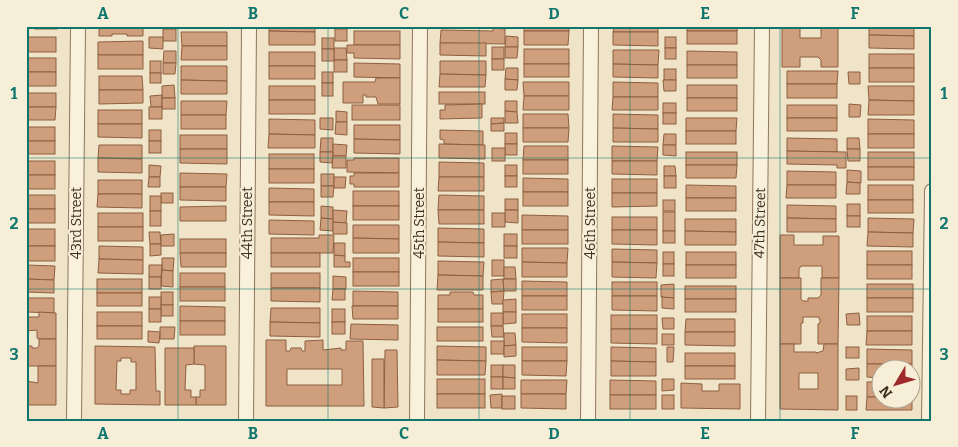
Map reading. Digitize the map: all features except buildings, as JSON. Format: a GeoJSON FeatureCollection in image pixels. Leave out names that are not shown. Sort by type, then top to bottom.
{"type":"FeatureCollection","features":[{"type":"Feature","properties":{"kind":"street","name":"43rd Street"},"geometry":{"type":"LineString","coordinates":[[74,421],[78,26]]}},
{"type":"Feature","properties":{"kind":"street","name":"44th Street"},"geometry":{"type":"LineString","coordinates":[[246,421],[249,26]]}},
{"type":"Feature","properties":{"kind":"street","name":"45th Street"},"geometry":{"type":"LineString","coordinates":[[417,421],[420,26]]}},
{"type":"Feature","properties":{"kind":"street","name":"46th Street"},"geometry":{"type":"LineString","coordinates":[[588,421],[592,26]]}},
{"type":"Feature","properties":{"kind":"street","name":"47th Street"},"geometry":{"type":"LineString","coordinates":[[758,421],[762,26]]}},
{"type":"Feature","properties":{"kind":"street"},"geometry":{"type":"LineString","coordinates":[[929,421],[932,191]]}}]}
